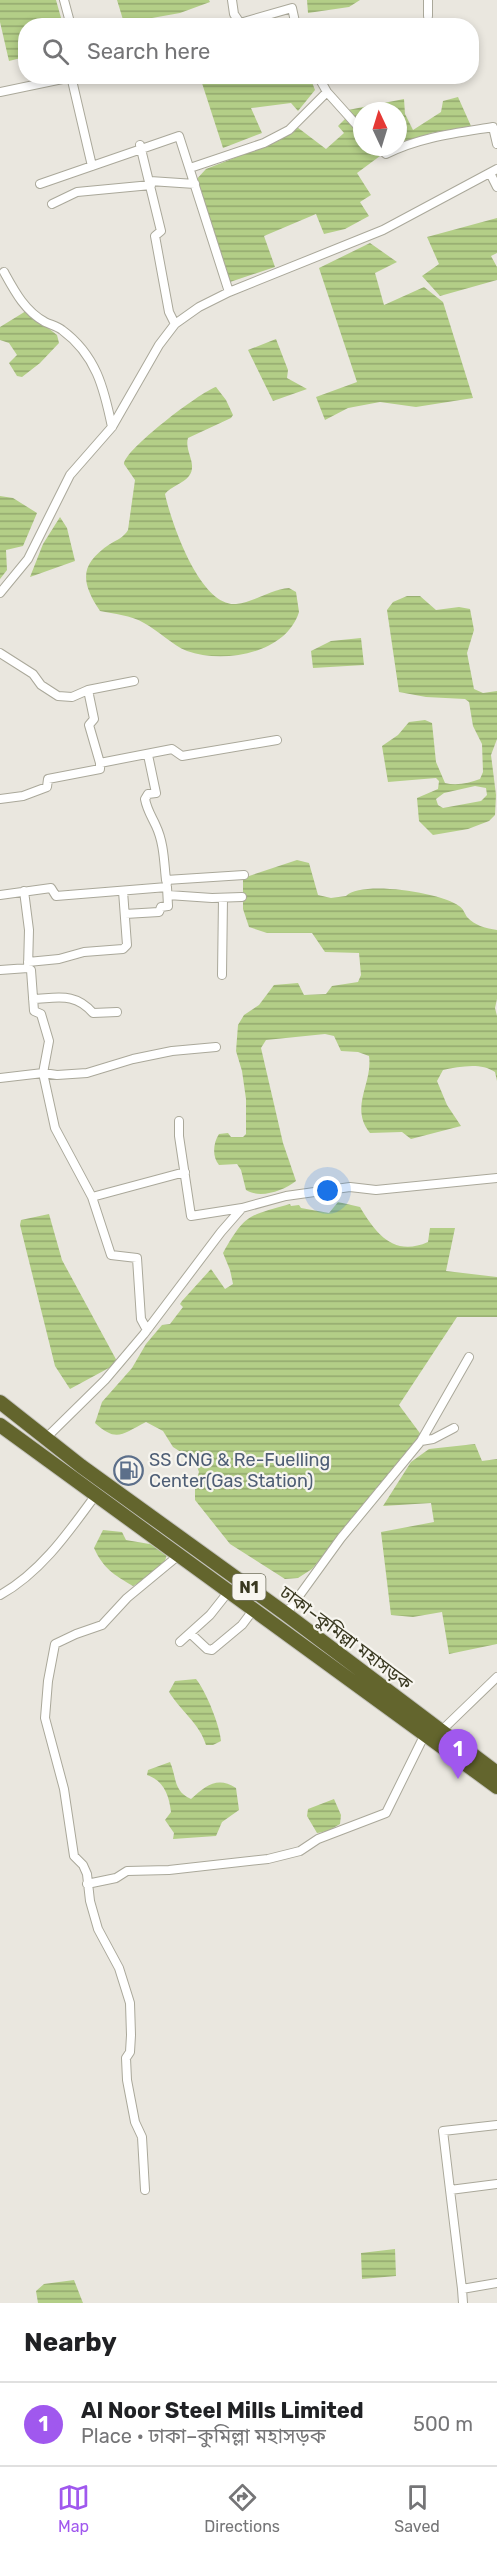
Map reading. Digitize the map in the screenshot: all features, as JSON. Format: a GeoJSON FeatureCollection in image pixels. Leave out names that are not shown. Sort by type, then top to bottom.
{"type":"FeatureCollection","features":[{"type":"Feature","properties":{"kind":"highway","name":"ঢাকা–কুমিল্লা মহাসড়ক"},"geometry":{"type":"LineString","coordinates":[[0,1402],[81,1466],[286,1614],[497,1773]]}},
{"type":"Feature","properties":{"kind":"highway","name":"ঢাকা–কুমিল্লা মহাসড়ক"},"geometry":{"type":"LineString","coordinates":[[0,1425],[497,1787]]}},
{"type":"Feature","properties":{"kind":"street"},"geometry":{"type":"LineString","coordinates":[[64,0],[69,18]]}},
{"type":"Feature","properties":{"kind":"street"},"geometry":{"type":"LineString","coordinates":[[232,0],[237,18]]}},
{"type":"Feature","properties":{"kind":"street"},"geometry":{"type":"LineString","coordinates":[[428,0],[428,16]]}},
{"type":"Feature","properties":{"kind":"street"},"geometry":{"type":"LineString","coordinates":[[257,18],[292,8],[294,18]]}},
{"type":"Feature","properties":{"kind":"street"},"geometry":{"type":"LineString","coordinates":[[0,92],[38,84]]}},
{"type":"Feature","properties":{"kind":"street"},"geometry":{"type":"LineString","coordinates":[[73,84],[92,166]]}},
{"type":"Feature","properties":{"kind":"street"},"geometry":{"type":"LineString","coordinates":[[323,84],[327,92],[353,121]]}},
{"type":"Feature","properties":{"kind":"street"},"geometry":{"type":"LineString","coordinates":[[190,168],[264,143],[288,130],[327,92]]}},
{"type":"Feature","properties":{"kind":"street"},"geometry":{"type":"LineString","coordinates":[[407,144],[431,137],[493,127],[497,144]]}},
{"type":"Feature","properties":{"kind":"street"},"geometry":{"type":"LineString","coordinates":[[40,184],[179,136],[229,292]]}},
{"type":"Feature","properties":{"kind":"street"},"geometry":{"type":"LineString","coordinates":[[140,148],[151,183],[161,231],[155,236],[168,312],[175,324]]}},
{"type":"Feature","properties":{"kind":"street"},"geometry":{"type":"LineString","coordinates":[[0,593],[28,560],[70,475],[112,427],[159,345],[175,324],[199,307],[229,292],[383,230],[493,171],[497,187]]}},
{"type":"Feature","properties":{"kind":"street"},"geometry":{"type":"LineString","coordinates":[[52,204],[77,192],[151,183],[195,184]]}},
{"type":"Feature","properties":{"kind":"street"},"geometry":{"type":"LineString","coordinates":[[4,272],[19,300],[43,321],[62,329],[79,346],[99,373],[112,427]]}},
{"type":"Feature","properties":{"kind":"street"},"geometry":{"type":"LineString","coordinates":[[0,653],[33,674],[41,685],[58,696],[72,697],[88,690],[134,681]]}},
{"type":"Feature","properties":{"kind":"street"},"geometry":{"type":"LineString","coordinates":[[0,799],[23,796],[47,788],[48,779],[100,769],[89,725],[94,719],[88,690]]}},
{"type":"Feature","properties":{"kind":"street"},"geometry":{"type":"LineString","coordinates":[[100,763],[172,749],[182,756],[277,740]]}},
{"type":"Feature","properties":{"kind":"street"},"geometry":{"type":"LineString","coordinates":[[125,914],[159,912],[161,907],[168,906],[162,844],[156,824],[147,811],[145,800],[148,794],[156,793],[148,755]]}},
{"type":"Feature","properties":{"kind":"street"},"geometry":{"type":"LineString","coordinates":[[0,895],[51,888],[57,896],[123,891],[167,887],[244,875]]}},
{"type":"Feature","properties":{"kind":"street"},"geometry":{"type":"LineString","coordinates":[[167,887],[223,898],[242,897]]}},
{"type":"Feature","properties":{"kind":"street"},"geometry":{"type":"LineString","coordinates":[[24,891],[28,930],[28,965],[31,970],[34,1011],[41,1014],[49,1041],[43,1073],[54,1128],[92,1197],[111,1255],[137,1258],[141,1319],[147,1330]]}},
{"type":"Feature","properties":{"kind":"street"},"geometry":{"type":"LineString","coordinates":[[0,970],[84,952],[123,949],[127,945],[123,891]]}},
{"type":"Feature","properties":{"kind":"street"},"geometry":{"type":"LineString","coordinates":[[222,975],[223,898]]}},
{"type":"Feature","properties":{"kind":"street"},"geometry":{"type":"LineString","coordinates":[[33,999],[72,998],[83,1002],[93,1013],[117,1012]]}},
{"type":"Feature","properties":{"kind":"street"},"geometry":{"type":"LineString","coordinates":[[0,1078],[43,1073],[57,1075],[87,1073],[133,1059],[172,1051],[216,1047]]}},
{"type":"Feature","properties":{"kind":"street"},"geometry":{"type":"LineString","coordinates":[[179,1121],[191,1216],[242,1208],[286,1196],[350,1187],[376,1190],[497,1178]]}},
{"type":"Feature","properties":{"kind":"street"},"geometry":{"type":"LineString","coordinates":[[92,1197],[185,1172]]}},
{"type":"Feature","properties":{"kind":"street"},"geometry":{"type":"LineString","coordinates":[[46,1438],[105,1380],[242,1208]]}},
{"type":"Feature","properties":{"kind":"street"},"geometry":{"type":"LineString","coordinates":[[286,1614],[341,1538],[421,1441],[469,1357]]}},
{"type":"Feature","properties":{"kind":"street"},"geometry":{"type":"LineString","coordinates":[[421,1441],[433,1439],[454,1428]]}},
{"type":"Feature","properties":{"kind":"street"},"geometry":{"type":"LineString","coordinates":[[0,1595],[30,1575],[68,1533],[95,1496]]}},
{"type":"Feature","properties":{"kind":"street"},"geometry":{"type":"LineString","coordinates":[[145,2190],[142,2137],[135,2122],[127,2080],[126,2058],[130,2052],[131,2035],[130,2003],[119,1968],[98,1929],[87,1884],[87,1874],[83,1865],[74,1856],[71,1846],[64,1789],[45,1718],[55,1644],[108,1620],[128,1598],[179,1555]]}},
{"type":"Feature","properties":{"kind":"street"},"geometry":{"type":"LineString","coordinates":[[180,1642],[191,1634],[229,1591]]}},
{"type":"Feature","properties":{"kind":"street"},"geometry":{"type":"LineString","coordinates":[[191,1634],[207,1649],[212,1650],[242,1625],[254,1609]]}},
{"type":"Feature","properties":{"kind":"street"},"geometry":{"type":"LineString","coordinates":[[440,1732],[497,1677]]}},
{"type":"Feature","properties":{"kind":"street"},"geometry":{"type":"LineString","coordinates":[[87,1884],[116,1878],[127,1871],[169,1870],[268,1859],[300,1851],[318,1839],[386,1813],[425,1734]]}},
{"type":"Feature","properties":{"kind":"street"},"geometry":{"type":"LineString","coordinates":[[463,2303],[443,2131],[497,2125]]}},
{"type":"Feature","properties":{"kind":"street"},"geometry":{"type":"LineString","coordinates":[[450,2190],[497,2184]]}},
{"type":"Feature","properties":{"kind":"street"},"geometry":{"type":"LineString","coordinates":[[462,2289],[497,2283]]}},
{"type":"Feature","properties":{"kind":"shaded area"},"geometry":{"type":"Polygon","coordinates":[[[0,0],[56,0],[61,18],[18,18],[18,59],[9,61],[0,22],[0,0]]]}},
{"type":"Feature","properties":{"kind":"shaded area"},"geometry":{"type":"Polygon","coordinates":[[[117,0],[209,0],[210,2],[180,13],[152,18],[122,18],[117,0]]]}},
{"type":"Feature","properties":{"kind":"shaded area"},"geometry":{"type":"Polygon","coordinates":[[[307,0],[360,0],[349,7],[308,13],[307,0]]]}},
{"type":"Feature","properties":{"kind":"shaded area"},"geometry":{"type":"Polygon","coordinates":[[[202,84],[313,84],[315,90],[298,111],[291,103],[251,108],[262,133],[223,148],[202,84]]]}},
{"type":"Feature","properties":{"kind":"shaded area"},"geometry":{"type":"Polygon","coordinates":[[[458,97],[471,126],[431,133],[407,142],[407,118],[413,130],[441,112],[443,101],[458,97]]]}},
{"type":"Feature","properties":{"kind":"shaded area"},"geometry":{"type":"Polygon","coordinates":[[[404,99],[404,102],[389,102],[404,99]]]}},
{"type":"Feature","properties":{"kind":"shaded area"},"geometry":{"type":"Polygon","coordinates":[[[346,118],[353,126],[353,156],[380,156],[357,173],[371,195],[360,202],[369,216],[345,229],[324,234],[316,214],[264,236],[275,267],[230,282],[194,182],[206,169],[280,140],[297,127],[326,149],[344,133],[338,126],[346,118]]]}},
{"type":"Feature","properties":{"kind":"shaded area"},"geometry":{"type":"Polygon","coordinates":[[[497,218],[497,253],[491,256],[497,267],[497,280],[440,296],[422,276],[439,264],[427,237],[497,218]]]}},
{"type":"Feature","properties":{"kind":"shaded area"},"geometry":{"type":"Polygon","coordinates":[[[370,243],[397,262],[375,273],[384,305],[424,287],[443,302],[473,398],[416,407],[380,402],[348,408],[325,420],[316,397],[357,382],[319,268],[370,243]]]}},
{"type":"Feature","properties":{"kind":"shaded area"},"geometry":{"type":"Polygon","coordinates":[[[26,311],[57,335],[59,343],[40,363],[22,377],[17,376],[9,363],[17,355],[9,343],[0,340],[0,327],[26,311]]]}},
{"type":"Feature","properties":{"kind":"shaded area"},"geometry":{"type":"Polygon","coordinates":[[[276,339],[288,370],[287,378],[307,389],[273,401],[248,350],[276,339]]]}},
{"type":"Feature","properties":{"kind":"shaded area"},"geometry":{"type":"Polygon","coordinates":[[[216,387],[226,400],[233,415],[188,438],[187,443],[192,462],[189,476],[165,494],[181,542],[199,578],[211,592],[223,601],[243,603],[289,588],[296,592],[299,612],[292,626],[281,638],[267,646],[252,652],[218,656],[187,651],[139,620],[100,611],[86,582],[88,566],[93,559],[128,530],[135,480],[124,464],[127,457],[164,422],[216,387]]]}},
{"type":"Feature","properties":{"kind":"shaded area"},"geometry":{"type":"Polygon","coordinates":[[[0,496],[13,498],[37,513],[23,546],[6,550],[7,570],[0,579],[0,496]]]}},
{"type":"Feature","properties":{"kind":"shaded area"},"geometry":{"type":"Polygon","coordinates":[[[60,517],[67,528],[75,561],[30,577],[43,544],[60,517]]]}},
{"type":"Feature","properties":{"kind":"shaded area"},"geometry":{"type":"Polygon","coordinates":[[[407,596],[420,596],[436,610],[459,607],[470,609],[474,630],[467,653],[474,689],[483,693],[497,691],[497,739],[491,755],[496,795],[495,815],[489,821],[468,829],[433,835],[419,821],[417,798],[438,789],[439,781],[436,778],[388,782],[382,746],[398,735],[409,722],[425,720],[432,723],[436,762],[445,783],[472,782],[480,779],[483,772],[482,744],[473,726],[469,702],[465,699],[426,697],[399,692],[387,610],[393,602],[407,596]],[[475,786],[444,793],[436,799],[438,805],[443,808],[481,801],[487,795],[486,788],[475,786]]]}},
{"type":"Feature","properties":{"kind":"shaded area"},"geometry":{"type":"Polygon","coordinates":[[[361,638],[364,665],[313,668],[311,651],[331,641],[361,638]]]}},
{"type":"Feature","properties":{"kind":"shaded area"},"geometry":{"type":"Polygon","coordinates":[[[297,860],[309,863],[318,895],[331,898],[368,889],[420,893],[450,901],[460,907],[474,923],[497,930],[495,1008],[497,1081],[495,1072],[483,1067],[469,1066],[443,1070],[437,1081],[447,1105],[461,1126],[411,1139],[402,1132],[370,1133],[362,1114],[369,1056],[358,1052],[341,1051],[334,1036],[325,1034],[266,1040],[261,1048],[283,1143],[296,1181],[278,1191],[258,1194],[246,1190],[241,1170],[237,1164],[219,1165],[214,1154],[219,1134],[228,1133],[231,1137],[243,1137],[246,1134],[246,1099],[236,1051],[238,1025],[244,1015],[259,1005],[274,985],[298,983],[304,995],[326,994],[332,986],[358,982],[361,975],[359,953],[325,952],[312,933],[267,933],[249,927],[243,909],[243,878],[297,860]]]}},
{"type":"Feature","properties":{"kind":"shaded area"},"geometry":{"type":"Polygon","coordinates":[[[338,1202],[360,1207],[380,1234],[396,1245],[405,1247],[428,1242],[430,1228],[455,1228],[446,1271],[497,1277],[497,1317],[457,1317],[399,1405],[422,1436],[312,1569],[298,1578],[285,1579],[230,1544],[195,1500],[195,1485],[199,1472],[195,1461],[173,1447],[163,1431],[146,1422],[125,1433],[114,1435],[95,1423],[102,1402],[132,1368],[146,1344],[162,1325],[170,1324],[183,1307],[180,1304],[182,1301],[211,1269],[225,1289],[233,1284],[223,1253],[237,1231],[249,1218],[290,1204],[329,1213],[338,1202]]]}},
{"type":"Feature","properties":{"kind":"shaded area"},"geometry":{"type":"Polygon","coordinates":[[[49,1214],[62,1260],[118,1363],[70,1389],[55,1366],[20,1225],[21,1220],[49,1214]]]}},
{"type":"Feature","properties":{"kind":"shaded area"},"geometry":{"type":"Polygon","coordinates":[[[475,1444],[482,1461],[497,1459],[497,1644],[449,1654],[442,1612],[413,1617],[391,1615],[381,1532],[434,1522],[431,1503],[383,1506],[411,1462],[429,1449],[475,1444]]]}},
{"type":"Feature","properties":{"kind":"shaded area"},"geometry":{"type":"Polygon","coordinates":[[[103,1530],[122,1532],[126,1540],[161,1546],[167,1555],[163,1566],[133,1586],[126,1582],[105,1566],[97,1555],[94,1548],[103,1530]]]}},
{"type":"Feature","properties":{"kind":"shaded area"},"geometry":{"type":"Polygon","coordinates":[[[196,1679],[208,1700],[218,1727],[221,1741],[213,1745],[206,1745],[195,1724],[169,1692],[175,1681],[196,1679]]]}},
{"type":"Feature","properties":{"kind":"shaded area"},"geometry":{"type":"Polygon","coordinates":[[[170,1762],[178,1788],[191,1799],[212,1784],[229,1784],[236,1788],[239,1810],[222,1822],[216,1836],[173,1839],[174,1833],[165,1820],[171,1812],[167,1794],[158,1781],[147,1775],[148,1770],[170,1762]]]}},
{"type":"Feature","properties":{"kind":"shaded area"},"geometry":{"type":"Polygon","coordinates":[[[334,1799],[341,1815],[340,1824],[328,1831],[317,1833],[307,1816],[308,1809],[334,1799]]]}},
{"type":"Feature","properties":{"kind":"shaded area"},"geometry":{"type":"Polygon","coordinates":[[[395,2249],[396,2276],[362,2279],[361,2253],[395,2249]]]}},
{"type":"Feature","properties":{"kind":"shaded area"},"geometry":{"type":"Polygon","coordinates":[[[74,2280],[83,2303],[38,2303],[36,2291],[44,2284],[74,2280]]]}},
{"type":"Feature","properties":{"kind":"place","name":"SS CNG & Re-Fuelling Center(Gas Station)"},"geometry":{"type":"Point","coordinates":[128,1470]}},
{"type":"Feature","properties":{"kind":"place","name":"Al Noor Steel Mills Limited"},"geometry":{"type":"Point","coordinates":[458,1779]}}]}
